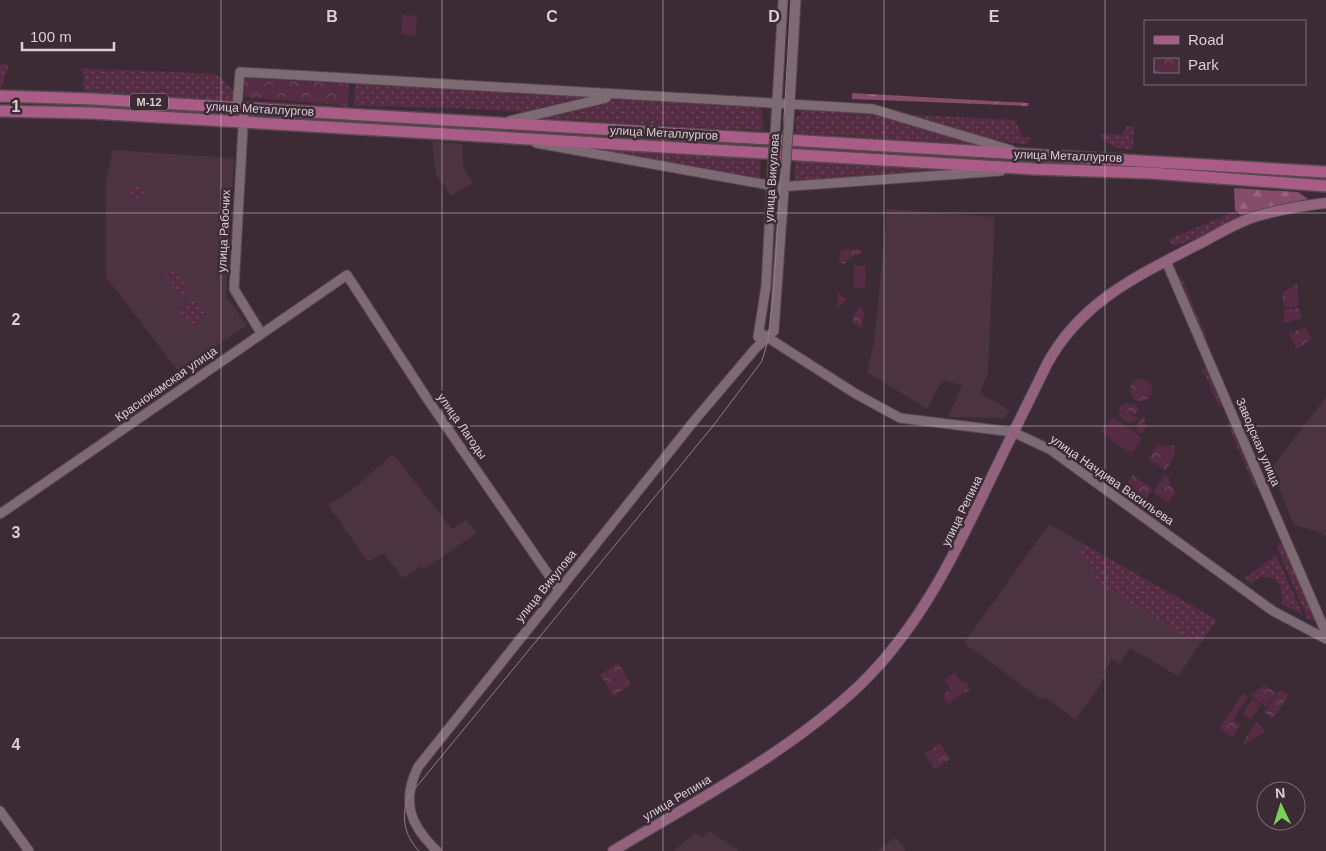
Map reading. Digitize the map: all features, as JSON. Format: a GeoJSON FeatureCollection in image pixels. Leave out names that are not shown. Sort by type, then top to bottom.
{"type":"FeatureCollection","features":[{"type":"Feature","properties":{"kind":"main road","name":"улица Металлургов"},"geometry":{"type":"LineString","coordinates":[[0,96],[502,122],[1326,172]]}},
{"type":"Feature","properties":{"kind":"main road","name":"улица Металлургов"},"geometry":{"type":"LineString","coordinates":[[0,111],[91,113],[1035,169],[1150,173],[1326,186]]}},
{"type":"Feature","properties":{"kind":"main road","name":"улица Репина"},"geometry":{"type":"LineString","coordinates":[[613,851],[708,794],[811,727],[861,684],[906,631],[947,570],[1054,351],[1088,310],[1118,288],[1166,261],[1249,219],[1290,208],[1326,203]]}},
{"type":"Feature","properties":{"kind":"street","name":"улица Викулова"},"geometry":{"type":"LineString","coordinates":[[437,851],[419,830],[412,815],[408,797],[413,778],[438,739],[755,349],[763,335],[783,0]]}},
{"type":"Feature","properties":{"kind":"street","name":"улица Викулова"},"geometry":{"type":"LineString","coordinates":[[763,335],[774,331],[796,0]]}},
{"type":"Feature","properties":{"kind":"street","name":"улица Рабочих"},"geometry":{"type":"LineString","coordinates":[[261,333],[234,289],[243,122],[240,72],[613,96]]}},
{"type":"Feature","properties":{"kind":"street"},"geometry":{"type":"LineString","coordinates":[[502,122],[613,96],[777,104],[873,110],[1023,154]]}},
{"type":"Feature","properties":{"kind":"street"},"geometry":{"type":"LineString","coordinates":[[512,138],[771,187],[1035,169]]}},
{"type":"Feature","properties":{"kind":"street","name":"Заводская улица"},"geometry":{"type":"LineString","coordinates":[[1166,261],[1326,633]]}},
{"type":"Feature","properties":{"kind":"street","name":"Краснокамская улица"},"geometry":{"type":"LineString","coordinates":[[0,514],[346,276]]}},
{"type":"Feature","properties":{"kind":"street","name":"улица Лагоды"},"geometry":{"type":"LineString","coordinates":[[346,276],[428,400],[559,590]]}},
{"type":"Feature","properties":{"kind":"street","name":"улица Начдива Васильева"},"geometry":{"type":"LineString","coordinates":[[763,335],[856,394],[900,418],[1013,432],[1051,450],[1273,611],[1326,639]]}},
{"type":"Feature","properties":{"kind":"street"},"geometry":{"type":"LineString","coordinates":[[0,811],[29,851]]}},
{"type":"Feature","properties":{"kind":"shaded area"},"geometry":{"type":"Polygon","coordinates":[[[432,141],[463,144],[463,166],[473,183],[451,196],[436,175],[432,141]]]}},
{"type":"Feature","properties":{"kind":"shaded area"},"geometry":{"type":"Polygon","coordinates":[[[113,150],[234,158],[226,296],[247,325],[179,372],[106,277],[106,178],[113,150]]]}},
{"type":"Feature","properties":{"kind":"shaded area"},"geometry":{"type":"Polygon","coordinates":[[[887,209],[995,217],[988,372],[980,393],[1009,410],[1005,418],[948,417],[962,385],[942,380],[927,409],[867,372],[874,343],[887,209]]]}},
{"type":"Feature","properties":{"kind":"shaded area"},"geometry":{"type":"Polygon","coordinates":[[[1326,397],[1326,537],[1322,533],[1294,525],[1271,469],[1326,397]]]}},
{"type":"Feature","properties":{"kind":"shaded area"},"geometry":{"type":"Polygon","coordinates":[[[393,454],[452,529],[466,520],[477,533],[424,569],[421,566],[403,578],[383,553],[368,562],[328,505],[352,490],[393,454]]]}},
{"type":"Feature","properties":{"kind":"shaded area"},"geometry":{"type":"Polygon","coordinates":[[[1049,524],[1217,620],[1178,676],[1130,648],[1120,664],[1112,659],[1103,674],[1105,675],[1100,686],[1075,720],[1045,697],[1042,700],[964,643],[1049,524]]]}},
{"type":"Feature","properties":{"kind":"shaded area"},"geometry":{"type":"Polygon","coordinates":[[[710,831],[739,851],[673,851],[696,833],[702,838],[710,831]]]}},
{"type":"Feature","properties":{"kind":"shaded area"},"geometry":{"type":"Polygon","coordinates":[[[896,837],[906,851],[877,851],[896,837]]]}},
{"type":"Feature","properties":{"kind":"green space"},"geometry":{"type":"Polygon","coordinates":[[[403,14],[417,16],[415,36],[401,34],[403,14]]]}},
{"type":"Feature","properties":{"kind":"green space"},"geometry":{"type":"Polygon","coordinates":[[[4,63],[9,64],[0,91],[0,65],[4,63]]]}},
{"type":"Feature","properties":{"kind":"green space"},"geometry":{"type":"Polygon","coordinates":[[[80,68],[217,74],[235,92],[235,101],[83,91],[84,74],[80,68]]]}},
{"type":"Feature","properties":{"kind":"green space"},"geometry":{"type":"Polygon","coordinates":[[[245,78],[349,84],[348,106],[244,97],[245,78]]]}},
{"type":"Feature","properties":{"kind":"green space"},"geometry":{"type":"Polygon","coordinates":[[[367,83],[590,96],[524,112],[455,108],[353,106],[355,84],[367,83]]]}},
{"type":"Feature","properties":{"kind":"green space"},"geometry":{"type":"Polygon","coordinates":[[[852,93],[1029,103],[1028,106],[852,99],[852,93]]]}},
{"type":"Feature","properties":{"kind":"green space"},"geometry":{"type":"Polygon","coordinates":[[[614,99],[758,107],[762,108],[763,131],[542,118],[614,99]]]}},
{"type":"Feature","properties":{"kind":"green space"},"geometry":{"type":"Polygon","coordinates":[[[801,109],[863,112],[980,144],[796,133],[796,118],[801,114],[801,109]]]}},
{"type":"Feature","properties":{"kind":"green space"},"geometry":{"type":"Polygon","coordinates":[[[900,114],[1015,120],[1023,137],[1032,138],[1026,144],[998,141],[900,114]]]}},
{"type":"Feature","properties":{"kind":"green space"},"geometry":{"type":"Polygon","coordinates":[[[1127,126],[1134,127],[1133,149],[1114,146],[1106,142],[1099,134],[1123,134],[1127,126]]]}},
{"type":"Feature","properties":{"kind":"green space"},"geometry":{"type":"Polygon","coordinates":[[[562,146],[761,158],[760,179],[757,179],[562,146]]]}},
{"type":"Feature","properties":{"kind":"green space"},"geometry":{"type":"Polygon","coordinates":[[[795,161],[978,170],[794,183],[795,161]]]}},
{"type":"Feature","properties":{"kind":"green space"},"geometry":{"type":"Polygon","coordinates":[[[143,186],[144,199],[131,200],[129,187],[143,186]]]}},
{"type":"Feature","properties":{"kind":"green space"},"geometry":{"type":"Polygon","coordinates":[[[1234,188],[1298,192],[1308,199],[1240,215],[1235,210],[1234,188]]]}},
{"type":"Feature","properties":{"kind":"green space"},"geometry":{"type":"Polygon","coordinates":[[[1235,211],[1239,216],[1202,236],[1174,246],[1168,240],[1235,211]]]}},
{"type":"Feature","properties":{"kind":"green space"},"geometry":{"type":"Polygon","coordinates":[[[843,249],[862,250],[857,257],[855,254],[844,264],[839,262],[840,252],[843,249]]]}},
{"type":"Feature","properties":{"kind":"green space"},"geometry":{"type":"Polygon","coordinates":[[[854,265],[866,266],[865,288],[853,288],[854,265]]]}},
{"type":"Feature","properties":{"kind":"green space"},"geometry":{"type":"Polygon","coordinates":[[[172,269],[188,289],[181,295],[165,274],[172,269]]]}},
{"type":"Feature","properties":{"kind":"green space"},"geometry":{"type":"Polygon","coordinates":[[[1180,274],[1207,338],[1203,337],[1178,279],[1180,274]]]}},
{"type":"Feature","properties":{"kind":"green space"},"geometry":{"type":"Polygon","coordinates":[[[1297,284],[1299,306],[1284,308],[1282,293],[1297,284]]]}},
{"type":"Feature","properties":{"kind":"green space"},"geometry":{"type":"Polygon","coordinates":[[[838,293],[847,299],[837,310],[837,309],[838,293]]]}},
{"type":"Feature","properties":{"kind":"green space"},"geometry":{"type":"Polygon","coordinates":[[[194,299],[207,315],[191,327],[179,310],[194,299]]]}},
{"type":"Feature","properties":{"kind":"green space"},"geometry":{"type":"Polygon","coordinates":[[[860,307],[864,312],[862,328],[853,324],[853,316],[860,307]]]}},
{"type":"Feature","properties":{"kind":"green space"},"geometry":{"type":"Polygon","coordinates":[[[1299,308],[1302,318],[1285,323],[1283,310],[1299,308]]]}},
{"type":"Feature","properties":{"kind":"green space"},"geometry":{"type":"Polygon","coordinates":[[[1305,327],[1312,339],[1297,349],[1289,334],[1305,327]]]}},
{"type":"Feature","properties":{"kind":"green space"},"geometry":{"type":"Polygon","coordinates":[[[1206,368],[1223,406],[1219,407],[1206,376],[1201,370],[1206,368]]]}},
{"type":"Feature","properties":{"kind":"green space"},"geometry":{"type":"Polygon","coordinates":[[[1141,379],[1151,386],[1152,390],[1145,400],[1141,401],[1131,394],[1130,390],[1137,380],[1141,379]]]}},
{"type":"Feature","properties":{"kind":"green space"},"geometry":{"type":"Polygon","coordinates":[[[1127,403],[1136,405],[1140,414],[1137,412],[1135,415],[1121,406],[1127,403]]]}},
{"type":"Feature","properties":{"kind":"green space"},"geometry":{"type":"Polygon","coordinates":[[[1120,406],[1139,419],[1132,423],[1125,422],[1119,414],[1120,406]]]}},
{"type":"Feature","properties":{"kind":"green space"},"geometry":{"type":"Polygon","coordinates":[[[1144,416],[1146,427],[1141,434],[1136,430],[1138,422],[1144,416]]]}},
{"type":"Feature","properties":{"kind":"green space"},"geometry":{"type":"Polygon","coordinates":[[[1113,417],[1140,436],[1141,441],[1133,452],[1128,452],[1102,433],[1102,429],[1113,417]]]}},
{"type":"Feature","properties":{"kind":"green space"},"geometry":{"type":"Polygon","coordinates":[[[1229,422],[1258,486],[1255,488],[1227,423],[1229,422]]]}},
{"type":"Feature","properties":{"kind":"green space"},"geometry":{"type":"Polygon","coordinates":[[[1159,443],[1162,446],[1175,445],[1175,453],[1166,471],[1148,459],[1159,443]]]}},
{"type":"Feature","properties":{"kind":"green space"},"geometry":{"type":"Polygon","coordinates":[[[1165,474],[1169,477],[1170,484],[1175,493],[1168,503],[1153,492],[1165,474]]]}},
{"type":"Feature","properties":{"kind":"green space"},"geometry":{"type":"Polygon","coordinates":[[[1133,475],[1153,489],[1145,500],[1127,488],[1126,484],[1133,475]]]}},
{"type":"Feature","properties":{"kind":"green space"},"geometry":{"type":"Polygon","coordinates":[[[1282,543],[1317,622],[1307,618],[1278,550],[1277,544],[1282,543]]]}},
{"type":"Feature","properties":{"kind":"green space"},"geometry":{"type":"Polygon","coordinates":[[[1083,545],[1217,620],[1200,641],[1191,639],[1095,582],[1093,566],[1077,556],[1083,545]]]}},
{"type":"Feature","properties":{"kind":"green space"},"geometry":{"type":"Polygon","coordinates":[[[1276,555],[1303,615],[1282,604],[1281,588],[1275,580],[1260,577],[1252,583],[1244,579],[1276,555]]]}},
{"type":"Feature","properties":{"kind":"green space"},"geometry":{"type":"Polygon","coordinates":[[[618,663],[631,685],[613,696],[600,675],[618,663]]]}},
{"type":"Feature","properties":{"kind":"green space"},"geometry":{"type":"Polygon","coordinates":[[[955,672],[962,683],[952,691],[944,680],[955,672]]]}},
{"type":"Feature","properties":{"kind":"green space"},"geometry":{"type":"Polygon","coordinates":[[[965,681],[970,689],[948,704],[942,695],[965,681]]]}},
{"type":"Feature","properties":{"kind":"green space"},"geometry":{"type":"Polygon","coordinates":[[[1265,685],[1276,693],[1266,707],[1250,695],[1265,685]]]}},
{"type":"Feature","properties":{"kind":"green space"},"geometry":{"type":"Polygon","coordinates":[[[1280,690],[1287,694],[1287,698],[1275,716],[1271,717],[1264,712],[1280,690]]]}},
{"type":"Feature","properties":{"kind":"green space"},"geometry":{"type":"Polygon","coordinates":[[[1243,693],[1248,697],[1233,719],[1241,725],[1232,737],[1219,728],[1243,693]]]}},
{"type":"Feature","properties":{"kind":"green space"},"geometry":{"type":"Polygon","coordinates":[[[1252,699],[1261,705],[1251,720],[1242,714],[1252,699]]]}},
{"type":"Feature","properties":{"kind":"green space"},"geometry":{"type":"Polygon","coordinates":[[[1256,723],[1266,731],[1244,745],[1243,742],[1256,723]]]}},
{"type":"Feature","properties":{"kind":"green space"},"geometry":{"type":"Polygon","coordinates":[[[940,743],[950,759],[935,770],[924,754],[940,743]]]}},
{"type":"Feature","properties":{"kind":"tram line"},"geometry":{"type":"LineString","coordinates":[[419,851],[410,839],[405,826],[404,819],[408,797],[713,426],[762,361],[768,340],[774,287],[791,0]]}}]}
